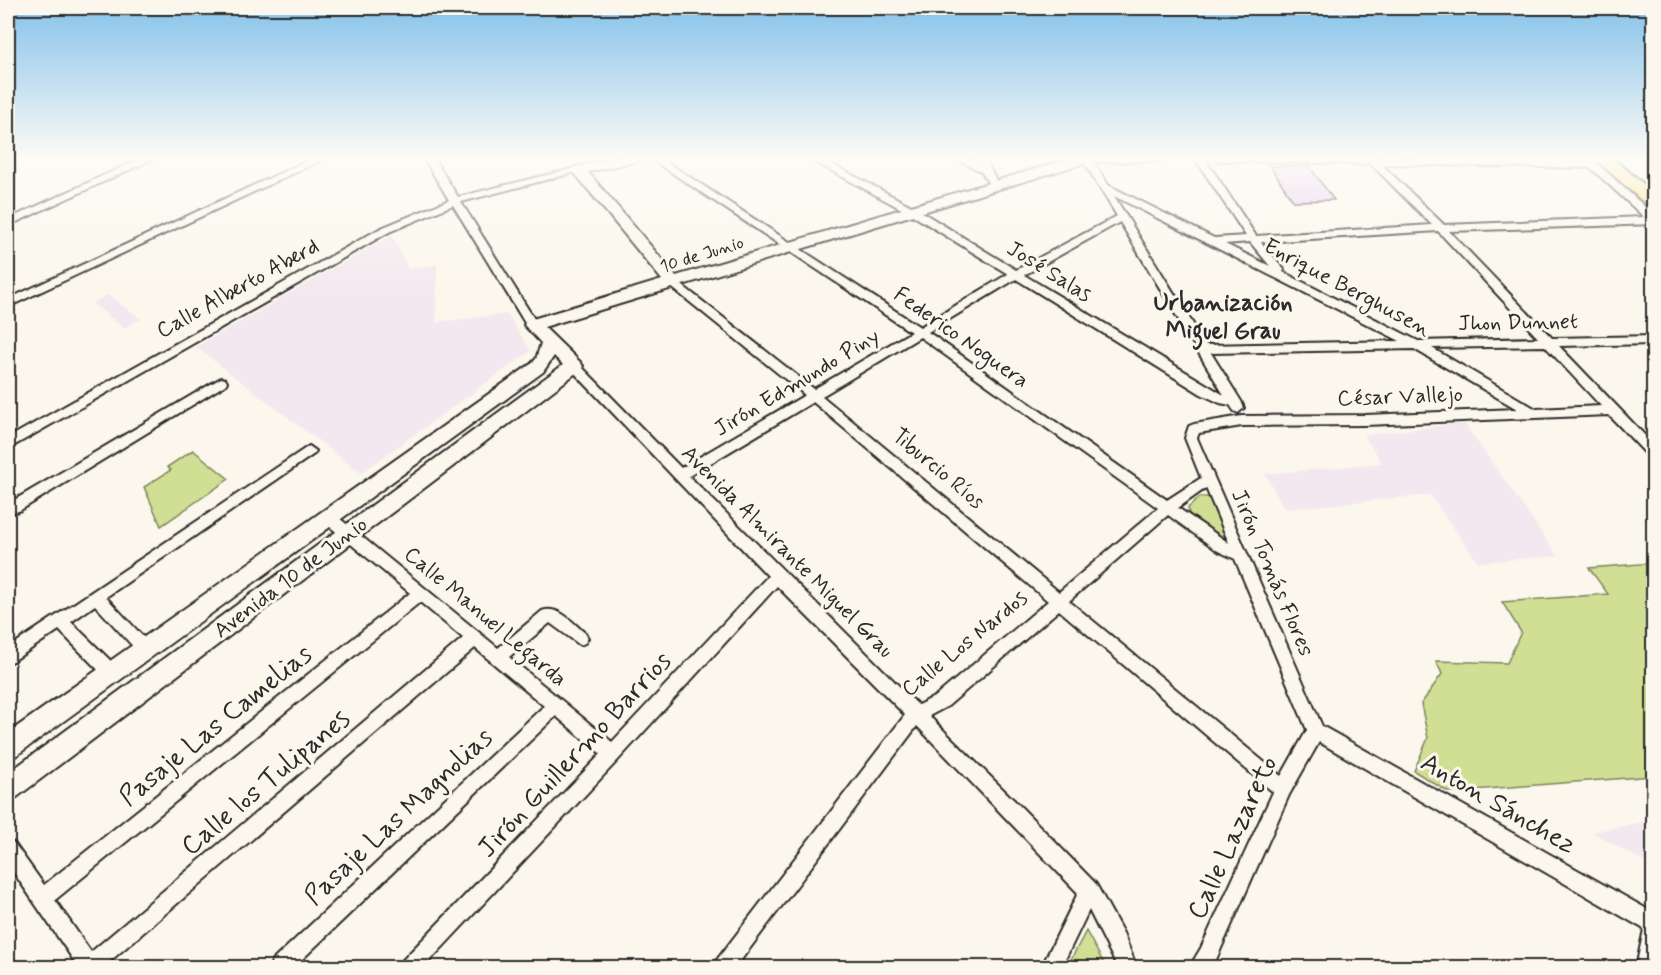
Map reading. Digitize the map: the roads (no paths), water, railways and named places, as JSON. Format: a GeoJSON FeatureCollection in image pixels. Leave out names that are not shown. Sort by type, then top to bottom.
{"type":"FeatureCollection","features":[{"type":"Feature","properties":{"kind":"street"},"geometry":{"type":"LineString","coordinates":[[9,202],[8,223],[53,202]]}},
{"type":"Feature","properties":{"kind":"street"},"geometry":{"type":"LineString","coordinates":[[8,303],[225,202]]}},
{"type":"Feature","properties":{"kind":"street","name":"Calle Alberto Aberd"},"geometry":{"type":"LineString","coordinates":[[8,444],[385,230],[451,202]]}},
{"type":"Feature","properties":{"kind":"street","name":"Avenida Almirante Miguel Grau"},"geometry":{"type":"LineString","coordinates":[[456,202],[532,325],[1089,891],[1116,940],[1128,968]]}},
{"type":"Feature","properties":{"kind":"street","name":"Tiburcio Ríos"},"geometry":{"type":"LineString","coordinates":[[606,202],[674,284],[813,394],[1283,789]]}},
{"type":"Feature","properties":{"kind":"street","name":"Federico Noguera"},"geometry":{"type":"LineString","coordinates":[[722,202],[920,332],[1228,550],[1243,556]]}},
{"type":"Feature","properties":{"kind":"street","name":"José Salas"},"geometry":{"type":"LineString","coordinates":[[897,202],[1205,391],[1224,400],[1235,401]]}},
{"type":"Feature","properties":{"kind":"street","name":"10 de Junio"},"geometry":{"type":"LineString","coordinates":[[532,325],[941,202]]}},
{"type":"Feature","properties":{"kind":"street"},"geometry":{"type":"LineString","coordinates":[[1114,202],[1235,401],[1242,421]]}},
{"type":"Feature","properties":{"kind":"street","name":"Enrique Berghusen"},"geometry":{"type":"LineString","coordinates":[[1136,202],[1415,344],[1536,414]]}},
{"type":"Feature","properties":{"kind":"street"},"geometry":{"type":"LineString","coordinates":[[1229,202],[1253,239],[1283,275]]}},
{"type":"Feature","properties":{"kind":"street"},"geometry":{"type":"LineString","coordinates":[[1415,202],[1650,447]]}},
{"type":"Feature","properties":{"kind":"street"},"geometry":{"type":"LineString","coordinates":[[1634,202],[1653,220]]}},
{"type":"Feature","properties":{"kind":"street","name":"Jirón Edmundo Piny"},"geometry":{"type":"LineString","coordinates":[[679,476],[1015,275],[1122,217]]}},
{"type":"Feature","properties":{"kind":"street"},"geometry":{"type":"LineString","coordinates":[[1214,241],[1441,228],[1653,220]]}},
{"type":"Feature","properties":{"kind":"street","name":"Jhon Dunnet"},"geometry":{"type":"LineString","coordinates":[[1204,349],[1653,340]]}},
{"type":"Feature","properties":{"kind":"street","name":"Avenida 10 de Junio"},"geometry":{"type":"LineString","coordinates":[[8,747],[537,368],[544,361],[549,344]]}},
{"type":"Feature","properties":{"kind":"street","name":"Avenida 10 de Junio"},"geometry":{"type":"LineString","coordinates":[[8,788],[574,366]]}},
{"type":"Feature","properties":{"kind":"street"},"geometry":{"type":"LineString","coordinates":[[8,500],[14,507],[222,382]]}},
{"type":"Feature","properties":{"kind":"street","name":"César Vallejo"},"geometry":{"type":"LineString","coordinates":[[1192,432],[1200,427],[1242,421],[1613,410]]}},
{"type":"Feature","properties":{"kind":"street","name":"Jirón Tomás Flores"},"geometry":{"type":"LineString","coordinates":[[1192,432],[1191,438],[1208,480],[1243,556],[1316,731]]}},
{"type":"Feature","properties":{"kind":"street"},"geometry":{"type":"LineString","coordinates":[[8,656],[309,451]]}},
{"type":"Feature","properties":{"kind":"street","name":"Calle Los Nardos"},"geometry":{"type":"LineString","coordinates":[[723,968],[916,714],[942,701],[1058,599],[1168,507],[1208,480]]}},
{"type":"Feature","properties":{"kind":"street","name":"Calle Manuel Legarda"},"geometry":{"type":"LineString","coordinates":[[328,517],[613,753]]}},
{"type":"Feature","properties":{"kind":"street","name":"Jirón Guillermo Barrios"},"geometry":{"type":"LineString","coordinates":[[409,968],[777,576]]}},
{"type":"Feature","properties":{"kind":"street","name":"Pasaje Las Camelias"},"geometry":{"type":"LineString","coordinates":[[43,898],[421,594]]}},
{"type":"Feature","properties":{"kind":"street"},"geometry":{"type":"LineString","coordinates":[[96,596],[144,648]]}},
{"type":"Feature","properties":{"kind":"street"},"geometry":{"type":"LineString","coordinates":[[498,657],[547,616],[555,617],[580,638]]}},
{"type":"Feature","properties":{"kind":"street"},"geometry":{"type":"LineString","coordinates":[[60,621],[111,672]]}},
{"type":"Feature","properties":{"kind":"street","name":"Calle los Tulipanes"},"geometry":{"type":"LineString","coordinates":[[90,967],[475,639]]}},
{"type":"Feature","properties":{"kind":"street","name":"Pasaje Las Magnolias"},"geometry":{"type":"LineString","coordinates":[[279,968],[556,705]]}},
{"type":"Feature","properties":{"kind":"street","name":"Calle Lazareto"},"geometry":{"type":"LineString","coordinates":[[1198,968],[1208,955],[1283,789],[1316,731]]}},
{"type":"Feature","properties":{"kind":"street","name":"Anton Sánchez"},"geometry":{"type":"LineString","coordinates":[[1316,731],[1653,924]]}},
{"type":"Feature","properties":{"kind":"street"},"geometry":{"type":"LineString","coordinates":[[8,849],[90,967]]}},
{"type":"Feature","properties":{"kind":"street"},"geometry":{"type":"LineString","coordinates":[[1050,968],[1089,891]]}},
{"type":"Feature","properties":{"kind":"street"},"geometry":{"type":"LineString","coordinates":[[1646,968],[1653,924]]}},
{"type":"Feature","properties":{"kind":"district","name":"Urbanización Miguel Grau"},"geometry":{"type":"Point","coordinates":[1223,317]}}]}
